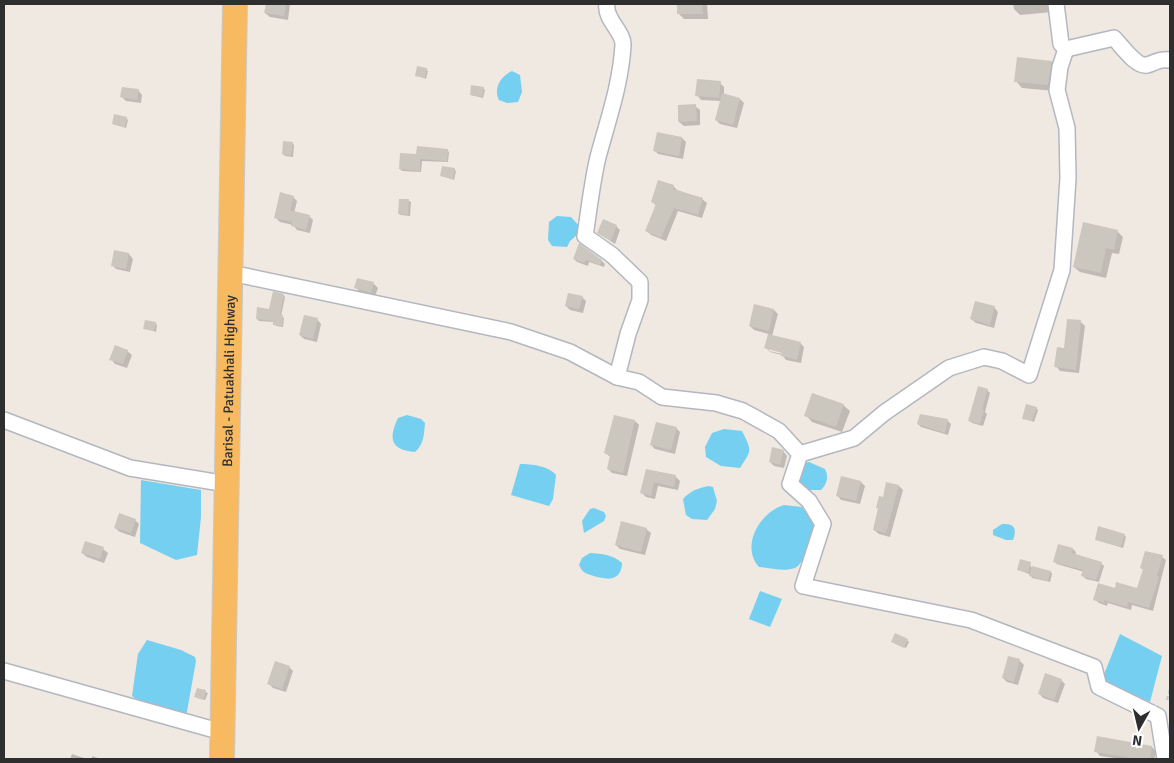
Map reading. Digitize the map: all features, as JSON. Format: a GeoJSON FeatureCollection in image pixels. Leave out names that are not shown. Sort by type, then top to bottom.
{"type":"FeatureCollection","features":[{"type":"Feature","properties":{"kind":"highway","name":"Barisal - Patuakhali Highway"},"geometry":{"type":"LineString","coordinates":[[222,759],[235,4]]}},
{"type":"Feature","properties":{"kind":"street"},"geometry":{"type":"LineString","coordinates":[[607,4],[606,8],[612,23],[624,42],[620,76],[598,160],[585,236],[612,255],[640,282],[640,300],[628,334],[618,377]]}},
{"type":"Feature","properties":{"kind":"street"},"geometry":{"type":"LineString","coordinates":[[1056,4],[1061,44],[1066,49]]}},
{"type":"Feature","properties":{"kind":"street"},"geometry":{"type":"LineString","coordinates":[[1066,49],[1114,38],[1138,64],[1146,65],[1160,59],[1170,60]]}},
{"type":"Feature","properties":{"kind":"street"},"geometry":{"type":"LineString","coordinates":[[800,454],[854,438],[884,413],[949,368],[984,357],[1002,361],[1028,375],[1062,270],[1068,178],[1067,128],[1057,90],[1060,67],[1066,49]]}},
{"type":"Feature","properties":{"kind":"street"},"geometry":{"type":"LineString","coordinates":[[231,273],[511,332],[570,352],[618,377],[639,382],[662,397],[716,403],[744,410],[779,431],[800,454]]}},
{"type":"Feature","properties":{"kind":"street"},"geometry":{"type":"LineString","coordinates":[[4,420],[130,468],[227,484]]}},
{"type":"Feature","properties":{"kind":"street"},"geometry":{"type":"LineString","coordinates":[[800,454],[790,484],[809,501],[823,524],[803,586],[971,620],[1094,666],[1098,687],[1158,716],[1165,759]]}},
{"type":"Feature","properties":{"kind":"street"},"geometry":{"type":"LineString","coordinates":[[4,671],[222,732]]}},
{"type":"Feature","properties":{"kind":"path"},"geometry":{"type":"LineString","coordinates":[[1167,700],[1170,690]]}},
{"type":"Feature","properties":{"kind":"water"},"geometry":{"type":"Polygon","coordinates":[[[512,71],[520,75],[522,92],[518,102],[507,103],[499,100],[497,91],[501,79],[512,71]]]}},
{"type":"Feature","properties":{"kind":"water"},"geometry":{"type":"Polygon","coordinates":[[[557,216],[571,217],[579,226],[577,235],[570,241],[567,247],[552,246],[548,240],[549,222],[557,216]]]}},
{"type":"Feature","properties":{"kind":"water"},"geometry":{"type":"Polygon","coordinates":[[[407,415],[421,419],[425,423],[422,442],[415,452],[401,449],[394,442],[393,432],[398,418],[407,415]]]}},
{"type":"Feature","properties":{"kind":"water"},"geometry":{"type":"Polygon","coordinates":[[[724,429],[742,431],[748,443],[749,454],[740,468],[721,466],[706,457],[705,447],[712,433],[724,429]]]}},
{"type":"Feature","properties":{"kind":"water"},"geometry":{"type":"Polygon","coordinates":[[[809,462],[825,469],[827,480],[821,490],[807,490],[800,484],[799,477],[804,463],[809,462]]]}},
{"type":"Feature","properties":{"kind":"water"},"geometry":{"type":"Polygon","coordinates":[[[520,464],[549,469],[556,475],[553,499],[549,506],[511,495],[520,464]]]}},
{"type":"Feature","properties":{"kind":"water"},"geometry":{"type":"Polygon","coordinates":[[[141,480],[201,490],[201,517],[197,555],[176,560],[140,543],[141,480]]]}},
{"type":"Feature","properties":{"kind":"water"},"geometry":{"type":"Polygon","coordinates":[[[709,486],[713,487],[717,501],[715,509],[707,520],[692,519],[686,515],[683,499],[694,490],[709,486]]]}},
{"type":"Feature","properties":{"kind":"water"},"geometry":{"type":"Polygon","coordinates":[[[784,505],[802,507],[813,523],[812,540],[802,561],[795,568],[782,570],[759,567],[754,559],[752,549],[755,531],[767,515],[784,505]]]}},
{"type":"Feature","properties":{"kind":"water"},"geometry":{"type":"Polygon","coordinates":[[[594,508],[604,512],[606,516],[604,521],[584,533],[582,521],[590,509],[594,508]]]}},
{"type":"Feature","properties":{"kind":"water"},"geometry":{"type":"Polygon","coordinates":[[[1002,524],[1010,525],[1014,528],[1013,540],[1006,540],[993,535],[993,530],[1002,524]]]}},
{"type":"Feature","properties":{"kind":"water"},"geometry":{"type":"Polygon","coordinates":[[[590,553],[607,555],[622,563],[617,576],[604,578],[587,574],[583,571],[579,565],[582,558],[590,553]]]}},
{"type":"Feature","properties":{"kind":"water"},"geometry":{"type":"Polygon","coordinates":[[[760,591],[782,599],[770,627],[749,619],[760,591]]]}},
{"type":"Feature","properties":{"kind":"water"},"geometry":{"type":"Polygon","coordinates":[[[1120,634],[1162,656],[1150,702],[1101,682],[1120,634]]]}},
{"type":"Feature","properties":{"kind":"water"},"geometry":{"type":"Polygon","coordinates":[[[147,640],[181,650],[195,657],[196,661],[186,717],[151,710],[132,696],[138,654],[147,640]]]}},
{"type":"Feature","properties":{"kind":"building"},"geometry":{"type":"Polygon","coordinates":[[[266,4],[286,4],[284,16],[264,13],[266,4]]]}},
{"type":"Feature","properties":{"kind":"building"},"geometry":{"type":"Polygon","coordinates":[[[677,4],[702,4],[703,14],[677,14],[677,4]]]}},
{"type":"Feature","properties":{"kind":"building"},"geometry":{"type":"Polygon","coordinates":[[[1017,57],[1052,61],[1048,85],[1014,82],[1017,57]]]}},
{"type":"Feature","properties":{"kind":"building"},"geometry":{"type":"Polygon","coordinates":[[[417,66],[427,68],[425,78],[415,76],[417,66]]]}},
{"type":"Feature","properties":{"kind":"building"},"geometry":{"type":"Polygon","coordinates":[[[697,79],[721,81],[719,98],[695,96],[697,79]]]}},
{"type":"Feature","properties":{"kind":"building"},"geometry":{"type":"Polygon","coordinates":[[[471,85],[484,87],[482,97],[470,95],[471,85]]]}},
{"type":"Feature","properties":{"kind":"building"},"geometry":{"type":"Polygon","coordinates":[[[122,87],[139,89],[137,100],[120,97],[122,87]]]}},
{"type":"Feature","properties":{"kind":"building"},"geometry":{"type":"Polygon","coordinates":[[[722,93],[740,98],[733,125],[715,120],[722,93]]]}},
{"type":"Feature","properties":{"kind":"building"},"geometry":{"type":"Polygon","coordinates":[[[696,104],[697,121],[678,122],[678,105],[696,104]]]}},
{"type":"Feature","properties":{"kind":"building"},"geometry":{"type":"Polygon","coordinates":[[[114,114],[127,117],[125,127],[112,124],[114,114]]]}},
{"type":"Feature","properties":{"kind":"building"},"geometry":{"type":"Polygon","coordinates":[[[657,132],[682,137],[679,156],[653,151],[657,132]]]}},
{"type":"Feature","properties":{"kind":"building"},"geometry":{"type":"Polygon","coordinates":[[[283,141],[293,142],[291,156],[282,154],[283,141]]]}},
{"type":"Feature","properties":{"kind":"building"},"geometry":{"type":"Polygon","coordinates":[[[417,146],[448,149],[447,161],[420,159],[420,171],[399,169],[400,153],[416,154],[417,146]]]}},
{"type":"Feature","properties":{"kind":"building"},"geometry":{"type":"Polygon","coordinates":[[[442,166],[455,168],[453,179],[440,176],[442,166]]]}},
{"type":"Feature","properties":{"kind":"building"},"geometry":{"type":"Polygon","coordinates":[[[658,180],[674,185],[673,189],[703,198],[698,215],[674,208],[661,238],[645,231],[656,204],[651,202],[658,180]]]}},
{"type":"Feature","properties":{"kind":"building"},"geometry":{"type":"Polygon","coordinates":[[[280,192],[294,196],[290,210],[310,215],[306,230],[291,226],[292,222],[274,218],[280,192]]]}},
{"type":"Feature","properties":{"kind":"building"},"geometry":{"type":"Polygon","coordinates":[[[399,199],[409,199],[408,215],[398,214],[399,199]]]}},
{"type":"Feature","properties":{"kind":"building"},"geometry":{"type":"Polygon","coordinates":[[[603,219],[617,225],[611,241],[597,233],[603,219]]]}},
{"type":"Feature","properties":{"kind":"building"},"geometry":{"type":"Polygon","coordinates":[[[1083,222],[1118,230],[1114,250],[1106,248],[1101,273],[1073,267],[1083,222]]]}},
{"type":"Feature","properties":{"kind":"building"},"geometry":{"type":"Polygon","coordinates":[[[579,243],[602,260],[600,265],[586,260],[584,263],[573,259],[579,243]]]}},
{"type":"Feature","properties":{"kind":"building"},"geometry":{"type":"Polygon","coordinates":[[[114,250],[129,253],[126,269],[111,266],[114,250]]]}},
{"type":"Feature","properties":{"kind":"building"},"geometry":{"type":"Polygon","coordinates":[[[357,278],[374,282],[371,293],[354,288],[357,278]]]}},
{"type":"Feature","properties":{"kind":"building"},"geometry":{"type":"Polygon","coordinates":[[[273,291],[284,294],[280,315],[283,315],[282,326],[273,325],[273,321],[256,319],[257,307],[269,309],[273,291]]]}},
{"type":"Feature","properties":{"kind":"building"},"geometry":{"type":"Polygon","coordinates":[[[568,293],[583,296],[579,309],[565,306],[568,293]]]}},
{"type":"Feature","properties":{"kind":"building"},"geometry":{"type":"Polygon","coordinates":[[[975,301],[995,306],[990,325],[970,319],[975,301]]]}},
{"type":"Feature","properties":{"kind":"building"},"geometry":{"type":"Polygon","coordinates":[[[754,304],[774,309],[769,331],[749,326],[754,304]]]}},
{"type":"Feature","properties":{"kind":"building"},"geometry":{"type":"Polygon","coordinates":[[[304,315],[318,318],[313,339],[299,335],[304,315]]]}},
{"type":"Feature","properties":{"kind":"building"},"geometry":{"type":"Polygon","coordinates":[[[1067,319],[1081,320],[1076,370],[1054,367],[1057,347],[1064,348],[1067,319]]]}},
{"type":"Feature","properties":{"kind":"building"},"geometry":{"type":"Polygon","coordinates":[[[145,320],[156,322],[154,331],[143,329],[145,320]]]}},
{"type":"Feature","properties":{"kind":"building"},"geometry":{"type":"Polygon","coordinates":[[[768,334],[801,342],[797,360],[781,356],[782,353],[764,348],[768,334]]]}},
{"type":"Feature","properties":{"kind":"building"},"geometry":{"type":"Polygon","coordinates":[[[115,345],[128,350],[123,364],[109,360],[115,345]]]}},
{"type":"Feature","properties":{"kind":"building"},"geometry":{"type":"Polygon","coordinates":[[[978,386],[988,389],[980,424],[968,421],[978,386]]]}},
{"type":"Feature","properties":{"kind":"building"},"geometry":{"type":"Polygon","coordinates":[[[812,393],[844,404],[836,427],[804,416],[812,393]]]}},
{"type":"Feature","properties":{"kind":"building"},"geometry":{"type":"Polygon","coordinates":[[[1026,404],[1037,407],[1032,421],[1022,419],[1026,404]]]}},
{"type":"Feature","properties":{"kind":"building"},"geometry":{"type":"Polygon","coordinates":[[[920,414],[948,419],[945,433],[917,424],[920,414]]]}},
{"type":"Feature","properties":{"kind":"building"},"geometry":{"type":"Polygon","coordinates":[[[614,415],[635,420],[623,473],[607,469],[610,455],[604,453],[614,415]]]}},
{"type":"Feature","properties":{"kind":"building"},"geometry":{"type":"Polygon","coordinates":[[[656,422],[677,427],[671,450],[650,445],[656,422]]]}},
{"type":"Feature","properties":{"kind":"building"},"geometry":{"type":"Polygon","coordinates":[[[772,447],[784,450],[780,465],[769,462],[772,447]]]}},
{"type":"Feature","properties":{"kind":"building"},"geometry":{"type":"Polygon","coordinates":[[[646,469],[676,475],[674,487],[654,482],[651,496],[640,493],[646,469]]]}},
{"type":"Feature","properties":{"kind":"building"},"geometry":{"type":"Polygon","coordinates":[[[841,476],[861,481],[856,501],[836,496],[841,476]]]}},
{"type":"Feature","properties":{"kind":"building"},"geometry":{"type":"Polygon","coordinates":[[[886,482],[899,485],[886,533],[873,530],[879,496],[883,497],[886,482]]]}},
{"type":"Feature","properties":{"kind":"building"},"geometry":{"type":"Polygon","coordinates":[[[119,513],[136,519],[131,533],[114,528],[119,513]]]}},
{"type":"Feature","properties":{"kind":"building"},"geometry":{"type":"Polygon","coordinates":[[[621,521],[647,528],[641,552],[615,545],[621,521]]]}},
{"type":"Feature","properties":{"kind":"building"},"geometry":{"type":"Polygon","coordinates":[[[1098,526],[1125,534],[1121,547],[1095,540],[1098,526]]]}},
{"type":"Feature","properties":{"kind":"building"},"geometry":{"type":"Polygon","coordinates":[[[85,541],[104,547],[100,559],[81,553],[85,541]]]}},
{"type":"Feature","properties":{"kind":"building"},"geometry":{"type":"Polygon","coordinates":[[[1058,544],[1073,548],[1072,553],[1102,562],[1096,580],[1081,576],[1083,570],[1053,562],[1058,544]]]}},
{"type":"Feature","properties":{"kind":"building"},"geometry":{"type":"Polygon","coordinates":[[[1145,551],[1163,555],[1157,576],[1159,577],[1149,608],[1128,602],[1127,607],[1104,600],[1104,603],[1093,600],[1098,583],[1115,588],[1116,582],[1137,588],[1143,569],[1140,568],[1145,551]]]}},
{"type":"Feature","properties":{"kind":"building"},"geometry":{"type":"Polygon","coordinates":[[[1020,559],[1031,562],[1028,573],[1017,570],[1020,559]]]}},
{"type":"Feature","properties":{"kind":"building"},"geometry":{"type":"Polygon","coordinates":[[[1032,566],[1051,571],[1048,581],[1029,576],[1032,566]]]}},
{"type":"Feature","properties":{"kind":"building"},"geometry":{"type":"Polygon","coordinates":[[[895,633],[908,639],[904,648],[891,642],[895,633]]]}},
{"type":"Feature","properties":{"kind":"building"},"geometry":{"type":"Polygon","coordinates":[[[1008,656],[1020,659],[1014,682],[1002,678],[1008,656]]]}},
{"type":"Feature","properties":{"kind":"building"},"geometry":{"type":"Polygon","coordinates":[[[275,661],[290,666],[282,689],[267,684],[275,661]]]}},
{"type":"Feature","properties":{"kind":"building"},"geometry":{"type":"Polygon","coordinates":[[[1045,673],[1062,679],[1054,700],[1038,694],[1045,673]]]}},
{"type":"Feature","properties":{"kind":"building"},"geometry":{"type":"Polygon","coordinates":[[[197,688],[206,690],[204,700],[194,697],[197,688]]]}},
{"type":"Feature","properties":{"kind":"building"},"geometry":{"type":"Polygon","coordinates":[[[1097,736],[1152,746],[1150,759],[1094,752],[1097,736]]]}}]}
